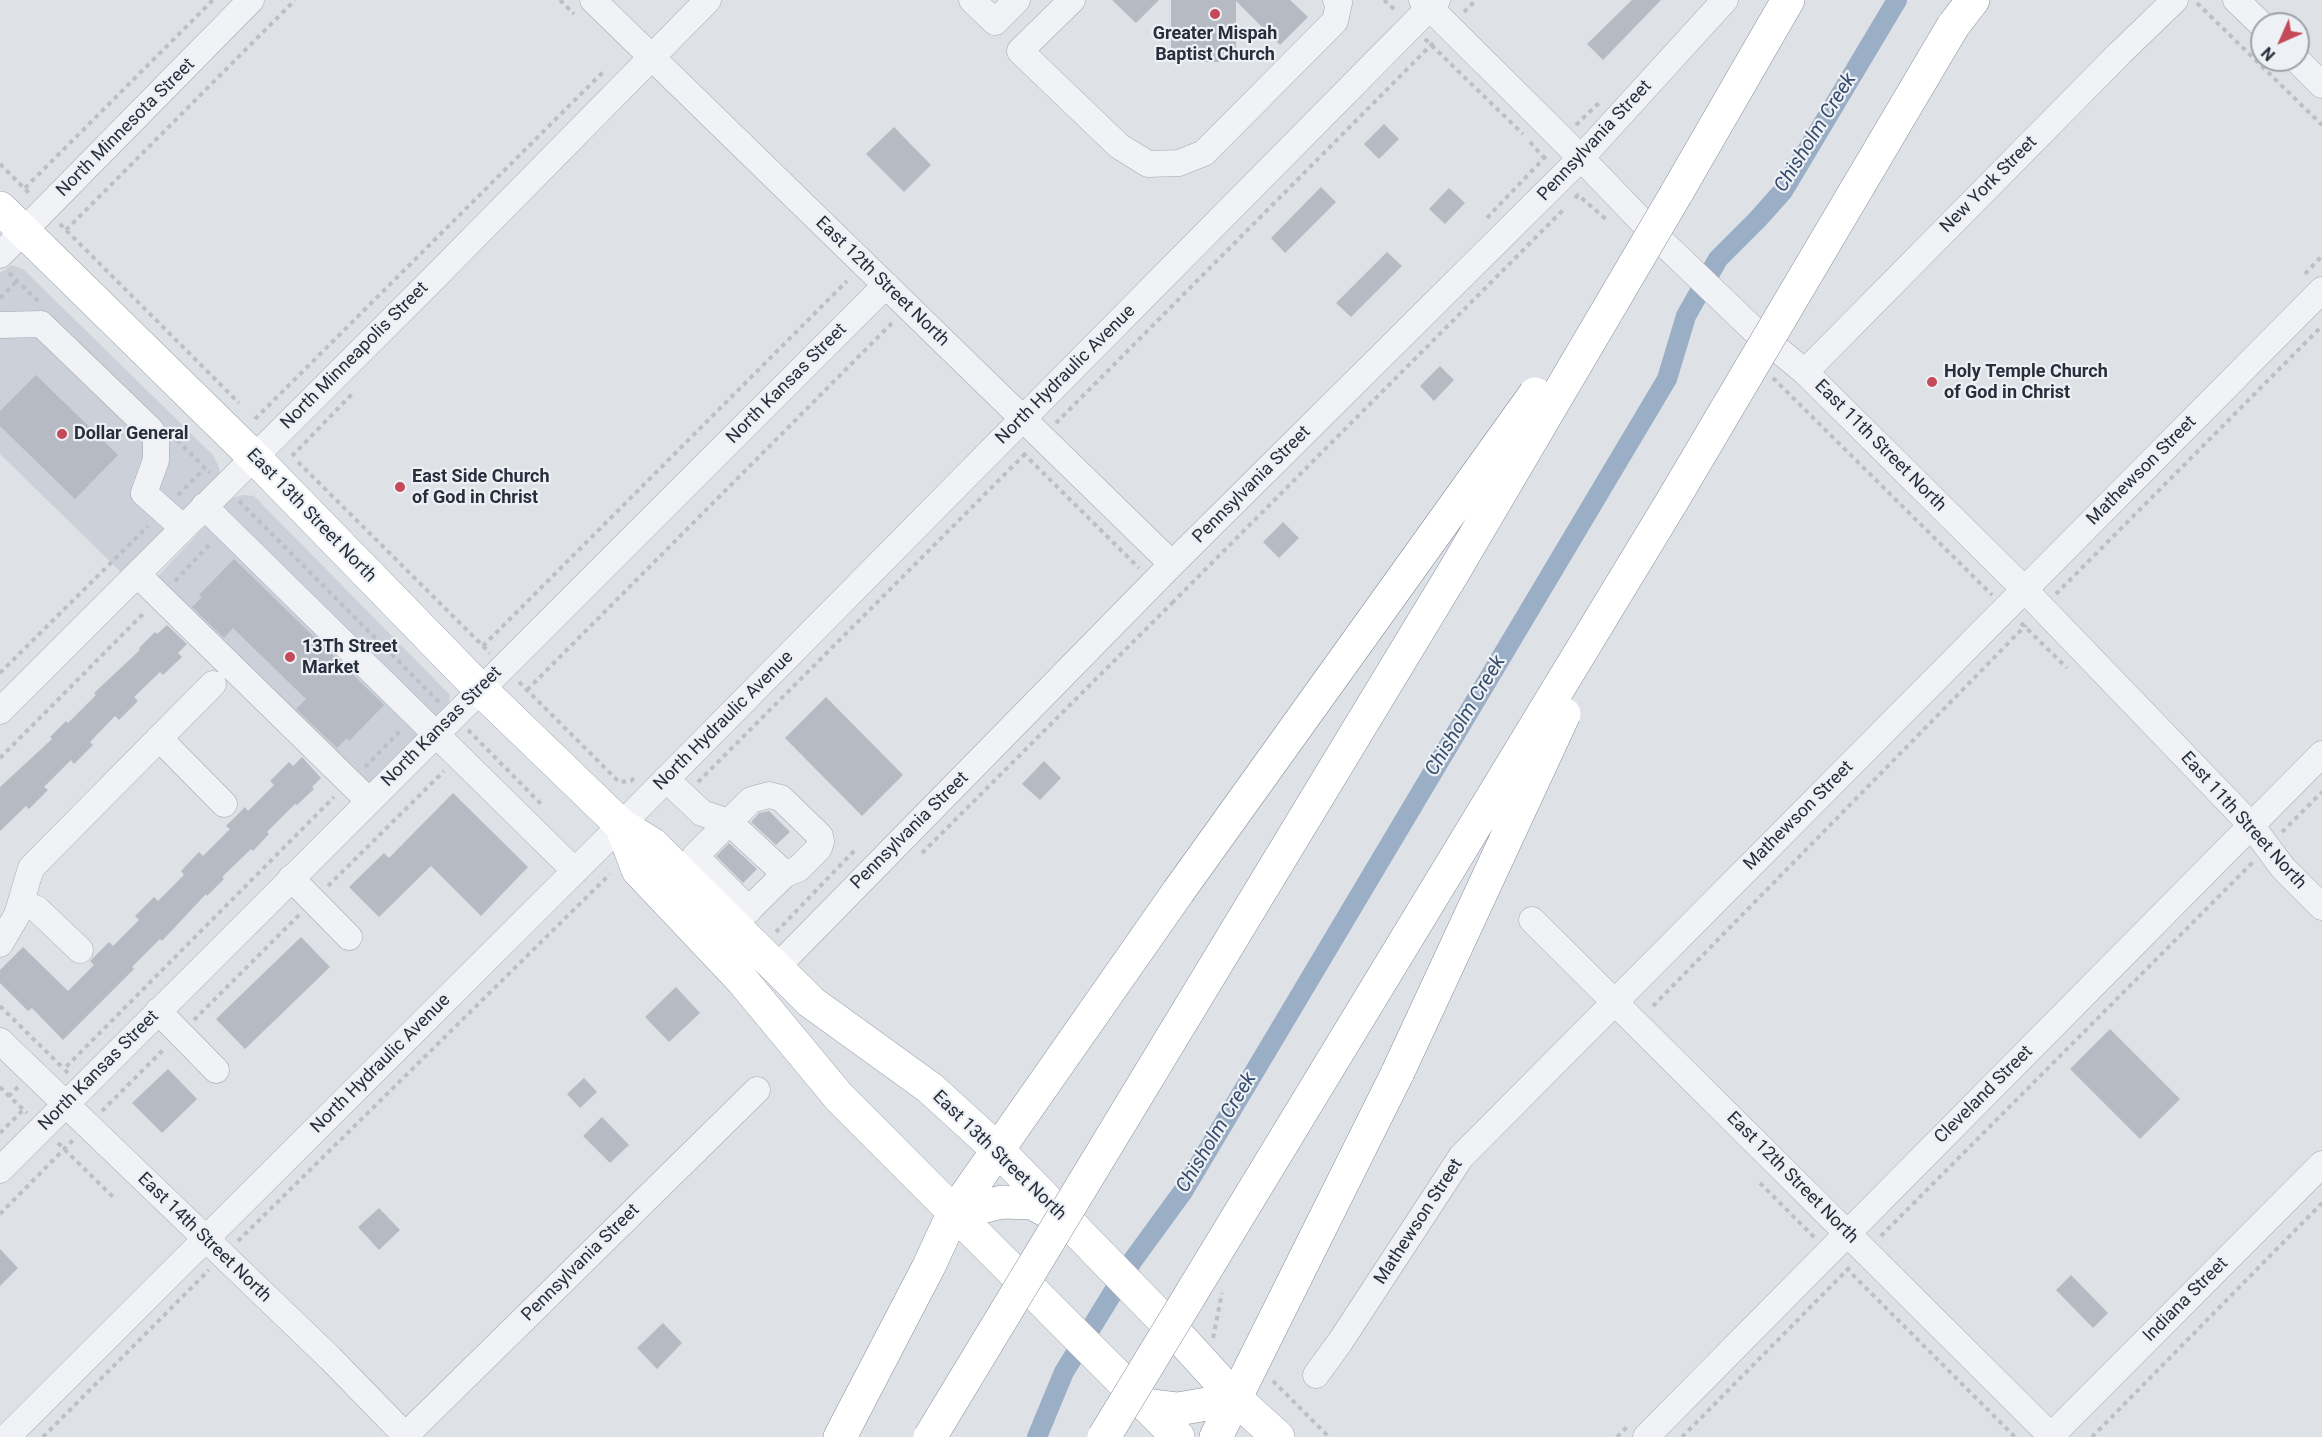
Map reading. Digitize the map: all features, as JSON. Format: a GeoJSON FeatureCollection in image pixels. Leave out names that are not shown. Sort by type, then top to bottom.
{"type":"FeatureCollection","features":[{"type":"Feature","properties":{"kind":"main road"},"geometry":{"type":"LineString","coordinates":[[930,1437],[1453,573],[1788,1]]}},
{"type":"Feature","properties":{"kind":"main road"},"geometry":{"type":"LineString","coordinates":[[1104,1437],[1671,503],[1965,9]]}},
{"type":"Feature","properties":{"kind":"main road"},"geometry":{"type":"LineString","coordinates":[[840,1437],[929,1266],[953,1214],[1178,892],[1375,621],[1676,194]]}},
{"type":"Feature","properties":{"kind":"main road","name":"East 13th Street North"},"geometry":{"type":"LineString","coordinates":[[12,198],[263,447],[480,689],[621,825],[652,844],[741,918],[782,961],[811,1002],[930,1088],[999,1150],[1174,1331],[1236,1399],[1278,1437]]}},
{"type":"Feature","properties":{"kind":"main road"},"geometry":{"type":"LineString","coordinates":[[1216,1437],[1398,1072],[1590,654],[1671,503]]}},
{"type":"Feature","properties":{"kind":"main road","name":"East 13th Street North"},"geometry":{"type":"LineString","coordinates":[[621,825],[638,870],[742,980],[839,1097],[953,1214],[1178,1437]]}},
{"type":"Feature","properties":{"kind":"main road"},"geometry":{"type":"LineString","coordinates":[[953,1214],[1002,1202],[1032,1203],[1066,1221]]}},
{"type":"Feature","properties":{"kind":"main road"},"geometry":{"type":"LineString","coordinates":[[1146,1405],[1179,1409],[1236,1399]]}},
{"type":"Feature","properties":{"kind":"street","name":"North Minnesota Street"},"geometry":{"type":"LineString","coordinates":[[4,264],[34,220],[251,0]]}},
{"type":"Feature","properties":{"kind":"street","name":"East 12th Street North"},"geometry":{"type":"LineString","coordinates":[[592,0],[886,285],[1033,446],[1164,557]]}},
{"type":"Feature","properties":{"kind":"street","name":"North Minneapolis Street"},"geometry":{"type":"LineString","coordinates":[[0,711],[434,278],[642,48],[708,0]]}},
{"type":"Feature","properties":{"kind":"street"},"geometry":{"type":"LineString","coordinates":[[972,0],[995,22],[1017,0]]}},
{"type":"Feature","properties":{"kind":"street"},"geometry":{"type":"LineString","coordinates":[[1072,0],[1020,51],[1119,146],[1148,164],[1179,163],[1204,153],[1335,21],[1339,3],[1336,0]]}},
{"type":"Feature","properties":{"kind":"street","name":"Pennsylvania Street"},"geometry":{"type":"LineString","coordinates":[[782,961],[1164,557],[1562,177],[1725,0]]}},
{"type":"Feature","properties":{"kind":"street","name":"New York Street"},"geometry":{"type":"LineString","coordinates":[[1805,372],[2175,0]]}},
{"type":"Feature","properties":{"kind":"street"},"geometry":{"type":"LineString","coordinates":[[2236,0],[2250,14]]}},
{"type":"Feature","properties":{"kind":"street","name":"East 11th Street North"},"geometry":{"type":"LineString","coordinates":[[1412,10],[1449,27],[1656,236],[1754,330],[1805,372],[2043,608],[2251,825],[2283,868],[2322,907]]}},
{"type":"Feature","properties":{"kind":"street","name":"North Hydraulic Avenue"},"geometry":{"type":"LineString","coordinates":[[7,1437],[214,1247],[621,825],[675,788],[1412,10]]}},
{"type":"Feature","properties":{"kind":"street"},"geometry":{"type":"LineString","coordinates":[[2309,72],[2322,85]]}},
{"type":"Feature","properties":{"kind":"street","name":"North Kansas Street"},"geometry":{"type":"LineString","coordinates":[[0,1170],[886,285]]}},
{"type":"Feature","properties":{"kind":"street","name":"Mathewson Street"},"geometry":{"type":"LineString","coordinates":[[1316,1375],[1461,1157],[2322,290]]}},
{"type":"Feature","properties":{"kind":"street"},"geometry":{"type":"LineString","coordinates":[[0,325],[41,324],[150,429],[156,438],[156,460],[144,493],[183,528]]}},
{"type":"Feature","properties":{"kind":"street"},"geometry":{"type":"LineString","coordinates":[[204,506],[468,747],[575,871]]}},
{"type":"Feature","properties":{"kind":"street"},"geometry":{"type":"LineString","coordinates":[[137,574],[369,801]]}},
{"type":"Feature","properties":{"kind":"street"},"geometry":{"type":"LineString","coordinates":[[0,944],[17,915],[31,868],[213,684]]}},
{"type":"Feature","properties":{"kind":"street"},"geometry":{"type":"LineString","coordinates":[[159,738],[224,804]]}},
{"type":"Feature","properties":{"kind":"street","name":"Cleveland Street"},"geometry":{"type":"LineString","coordinates":[[1646,1437],[2322,754]]}},
{"type":"Feature","properties":{"kind":"street"},"geometry":{"type":"LineString","coordinates":[[675,788],[702,813],[729,822],[785,874]]}},
{"type":"Feature","properties":{"kind":"street"},"geometry":{"type":"LineString","coordinates":[[769,795],[781,798],[820,836],[819,848],[798,869],[785,874],[741,918],[695,856],[751,800],[769,795]]}},
{"type":"Feature","properties":{"kind":"street"},"geometry":{"type":"LineString","coordinates":[[291,879],[349,937]]}},
{"type":"Feature","properties":{"kind":"street"},"geometry":{"type":"LineString","coordinates":[[21,902],[37,909],[80,950]]}},
{"type":"Feature","properties":{"kind":"street","name":"East 12th Street North"},"geometry":{"type":"LineString","coordinates":[[1532,920],[2051,1437]]}},
{"type":"Feature","properties":{"kind":"street"},"geometry":{"type":"LineString","coordinates":[[158,1011],[216,1070]]}},
{"type":"Feature","properties":{"kind":"street","name":"East 14th Street North"},"geometry":{"type":"LineString","coordinates":[[0,1041],[406,1436]]}},
{"type":"Feature","properties":{"kind":"street","name":"Pennsylvania Street"},"geometry":{"type":"LineString","coordinates":[[406,1436],[757,1090]]}},
{"type":"Feature","properties":{"kind":"street","name":"Indiana Street"},"geometry":{"type":"LineString","coordinates":[[2051,1437],[2322,1164]]}},
{"type":"Feature","properties":{"kind":"path"},"geometry":{"type":"LineString","coordinates":[[12,198],[213,0]]}},
{"type":"Feature","properties":{"kind":"path"},"geometry":{"type":"LineString","coordinates":[[66,230],[296,0]]}},
{"type":"Feature","properties":{"kind":"path"},"geometry":{"type":"LineString","coordinates":[[1384,0],[1412,10],[1431,45],[1562,177]]}},
{"type":"Feature","properties":{"kind":"path"},"geometry":{"type":"LineString","coordinates":[[675,788],[1033,446],[1476,0]]}},
{"type":"Feature","properties":{"kind":"path"},"geometry":{"type":"LineString","coordinates":[[2194,0],[2322,125]]}},
{"type":"Feature","properties":{"kind":"path"},"geometry":{"type":"LineString","coordinates":[[255,419],[642,48]]}},
{"type":"Feature","properties":{"kind":"path"},"geometry":{"type":"LineString","coordinates":[[1479,225],[1603,98]]}},
{"type":"Feature","properties":{"kind":"path"},"geometry":{"type":"LineString","coordinates":[[0,164],[12,198],[34,220],[66,230],[255,419],[263,447],[483,646],[620,782],[631,781],[640,773]]}},
{"type":"Feature","properties":{"kind":"path"},"geometry":{"type":"LineString","coordinates":[[1172,603],[1578,195],[1612,224]]}},
{"type":"Feature","properties":{"kind":"path"},"geometry":{"type":"LineString","coordinates":[[4,264],[17,281],[48,311]]}},
{"type":"Feature","properties":{"kind":"path"},"geometry":{"type":"LineString","coordinates":[[0,298],[17,281]]}},
{"type":"Feature","properties":{"kind":"path"},"geometry":{"type":"LineString","coordinates":[[483,646],[847,281]]}},
{"type":"Feature","properties":{"kind":"path"},"geometry":{"type":"LineString","coordinates":[[884,316],[900,331]]}},
{"type":"Feature","properties":{"kind":"path"},"geometry":{"type":"LineString","coordinates":[[527,690],[892,323]]}},
{"type":"Feature","properties":{"kind":"path"},"geometry":{"type":"LineString","coordinates":[[1653,1006],[2322,326]]}},
{"type":"Feature","properties":{"kind":"path"},"geometry":{"type":"LineString","coordinates":[[1015,428],[1139,568],[1164,557]]}},
{"type":"Feature","properties":{"kind":"path"},"geometry":{"type":"LineString","coordinates":[[174,436],[245,507],[445,725],[468,747],[546,809]]}},
{"type":"Feature","properties":{"kind":"path"},"geometry":{"type":"LineString","coordinates":[[0,673],[205,468]]}},
{"type":"Feature","properties":{"kind":"path"},"geometry":{"type":"LineString","coordinates":[[0,758],[161,597],[245,507]]}},
{"type":"Feature","properties":{"kind":"path"},"geometry":{"type":"LineString","coordinates":[[0,1214],[468,747]]}},
{"type":"Feature","properties":{"kind":"path"},"geometry":{"type":"LineString","coordinates":[[1682,1437],[2322,792]]}},
{"type":"Feature","properties":{"kind":"path"},"geometry":{"type":"LineString","coordinates":[[782,961],[770,939],[856,849]]}},
{"type":"Feature","properties":{"kind":"path"},"geometry":{"type":"LineString","coordinates":[[43,1437],[214,1247],[610,874]]}},
{"type":"Feature","properties":{"kind":"path"},"geometry":{"type":"LineString","coordinates":[[0,1006],[64,1069]]}},
{"type":"Feature","properties":{"kind":"path"},"geometry":{"type":"LineString","coordinates":[[0,1087],[9,1096]]}},
{"type":"Feature","properties":{"kind":"path"},"geometry":{"type":"LineString","coordinates":[[0,1133],[23,1110]]}},
{"type":"Feature","properties":{"kind":"path"},"geometry":{"type":"LineString","coordinates":[[1760,1184],[2015,1437]]}},
{"type":"Feature","properties":{"kind":"path"},"geometry":{"type":"LineString","coordinates":[[2092,1437],[2322,1203]]}},
{"type":"Feature","properties":{"kind":"path"},"geometry":{"type":"LineString","coordinates":[[1311,1420],[1329,1437]]}},
{"type":"Feature","properties":{"kind":"shaded area"},"geometry":{"type":"Polygon","coordinates":[[[12,265],[23,269],[213,455],[218,465],[220,472],[216,479],[123,574],[0,454],[0,273],[12,265]]]}},
{"type":"Feature","properties":{"kind":"shaded area"},"geometry":{"type":"Polygon","coordinates":[[[242,495],[254,496],[450,695],[448,705],[353,804],[143,592],[232,498],[242,495]]]}},
{"type":"Feature","properties":{"kind":"building"},"geometry":{"type":"Polygon","coordinates":[[[1112,0],[1159,0],[1136,23],[1112,0]]]}},
{"type":"Feature","properties":{"kind":"building"},"geometry":{"type":"Polygon","coordinates":[[[1171,0],[1290,0],[1308,17],[1280,45],[1236,1],[1236,59],[1221,59],[1218,62],[1171,60],[1171,0]]]}},
{"type":"Feature","properties":{"kind":"building"},"geometry":{"type":"Polygon","coordinates":[[[1632,0],[1661,0],[1603,60],[1587,44],[1632,0]]]}},
{"type":"Feature","properties":{"kind":"building"},"geometry":{"type":"Polygon","coordinates":[[[1384,124],[1399,139],[1379,159],[1364,144],[1384,124]]]}},
{"type":"Feature","properties":{"kind":"building"},"geometry":{"type":"Polygon","coordinates":[[[894,127],[931,165],[904,192],[866,154],[894,127]]]}},
{"type":"Feature","properties":{"kind":"building"},"geometry":{"type":"Polygon","coordinates":[[[1321,187],[1336,202],[1285,253],[1271,238],[1321,187]]]}},
{"type":"Feature","properties":{"kind":"building"},"geometry":{"type":"Polygon","coordinates":[[[1449,188],[1465,203],[1445,224],[1429,209],[1449,188]]]}},
{"type":"Feature","properties":{"kind":"building"},"geometry":{"type":"Polygon","coordinates":[[[1387,252],[1402,266],[1351,317],[1336,303],[1387,252]]]}},
{"type":"Feature","properties":{"kind":"building"},"geometry":{"type":"Polygon","coordinates":[[[1440,366],[1454,380],[1434,401],[1420,386],[1440,366]]]}},
{"type":"Feature","properties":{"kind":"building"},"geometry":{"type":"Polygon","coordinates":[[[36,375],[118,455],[75,499],[0,426],[0,411],[36,375]]]}},
{"type":"Feature","properties":{"kind":"building"},"geometry":{"type":"Polygon","coordinates":[[[1283,522],[1299,538],[1279,558],[1263,542],[1283,522]]]}},
{"type":"Feature","properties":{"kind":"building"},"geometry":{"type":"Polygon","coordinates":[[[234,559],[384,705],[349,741],[347,738],[337,748],[296,709],[306,699],[233,628],[224,638],[192,607],[202,597],[199,595],[234,559]]]}},
{"type":"Feature","properties":{"kind":"building"},"geometry":{"type":"Polygon","coordinates":[[[167,625],[187,644],[178,653],[182,657],[163,675],[160,672],[134,697],[138,701],[119,720],[115,716],[90,742],[93,745],[74,764],[71,760],[44,787],[48,790],[29,809],[26,806],[0,831],[0,787],[52,739],[50,737],[66,721],[68,723],[96,695],[94,693],[140,650],[139,648],[155,632],[157,634],[167,625]]]}},
{"type":"Feature","properties":{"kind":"building"},"geometry":{"type":"Polygon","coordinates":[[[826,697],[903,775],[862,816],[785,738],[826,697]]]}},
{"type":"Feature","properties":{"kind":"building"},"geometry":{"type":"Polygon","coordinates":[[[302,757],[321,778],[312,787],[314,789],[297,805],[295,804],[267,832],[269,834],[253,851],[251,849],[162,941],[160,939],[132,967],[134,969],[63,1040],[32,1008],[28,1011],[0,983],[0,970],[23,947],[68,991],[94,965],[90,961],[109,942],[113,946],[139,920],[135,916],[154,897],[158,901],[184,875],[181,871],[199,852],[203,856],[230,829],[226,826],[245,807],[248,811],[274,785],[270,781],[289,762],[293,766],[302,757]]]}},
{"type":"Feature","properties":{"kind":"building"},"geometry":{"type":"Polygon","coordinates":[[[1044,761],[1061,778],[1040,800],[1022,784],[1044,761]]]}},
{"type":"Feature","properties":{"kind":"building"},"geometry":{"type":"Polygon","coordinates":[[[453,793],[528,867],[481,916],[431,866],[379,917],[349,887],[384,853],[389,858],[453,793]]]}},
{"type":"Feature","properties":{"kind":"building"},"geometry":{"type":"Polygon","coordinates":[[[769,811],[790,832],[776,845],[751,822],[759,813],[769,811]]]}},
{"type":"Feature","properties":{"kind":"building"},"geometry":{"type":"Polygon","coordinates":[[[729,843],[757,869],[743,883],[716,856],[729,843]]]}},
{"type":"Feature","properties":{"kind":"building"},"geometry":{"type":"Polygon","coordinates":[[[301,937],[330,967],[245,1049],[216,1019],[301,937]]]}},
{"type":"Feature","properties":{"kind":"building"},"geometry":{"type":"Polygon","coordinates":[[[676,987],[700,1013],[669,1042],[645,1017],[676,987]]]}},
{"type":"Feature","properties":{"kind":"building"},"geometry":{"type":"Polygon","coordinates":[[[2110,1029],[2180,1099],[2140,1139],[2070,1069],[2110,1029]]]}},
{"type":"Feature","properties":{"kind":"building"},"geometry":{"type":"Polygon","coordinates":[[[168,1069],[197,1099],[162,1133],[132,1103],[168,1069]]]}},
{"type":"Feature","properties":{"kind":"building"},"geometry":{"type":"Polygon","coordinates":[[[584,1078],[597,1092],[580,1108],[567,1094],[584,1078]]]}},
{"type":"Feature","properties":{"kind":"building"},"geometry":{"type":"Polygon","coordinates":[[[602,1117],[629,1145],[610,1163],[583,1136],[602,1117]]]}},
{"type":"Feature","properties":{"kind":"building"},"geometry":{"type":"Polygon","coordinates":[[[379,1208],[400,1230],[379,1250],[358,1227],[379,1208]]]}},
{"type":"Feature","properties":{"kind":"building"},"geometry":{"type":"Polygon","coordinates":[[[0,1249],[18,1268],[0,1286],[0,1249]]]}},
{"type":"Feature","properties":{"kind":"building"},"geometry":{"type":"Polygon","coordinates":[[[2071,1275],[2108,1313],[2093,1328],[2056,1290],[2071,1275]]]}},
{"type":"Feature","properties":{"kind":"building"},"geometry":{"type":"Polygon","coordinates":[[[663,1323],[682,1343],[657,1369],[637,1348],[663,1323]]]}},
{"type":"Feature","properties":{"kind":"waterway","name":"Chisholm Creek"},"geometry":{"type":"LineString","coordinates":[[1037,1437],[1064,1372],[1133,1260],[1184,1190],[1667,379],[1686,316],[1718,259],[1783,191],[1897,0]]}},
{"type":"Feature","properties":{"kind":"place","name":"Greater Mispah Baptist Church"},"geometry":{"type":"Point","coordinates":[1215,14]}},
{"type":"Feature","properties":{"kind":"place","name":"Holy Temple Church of God in Christ"},"geometry":{"type":"Point","coordinates":[1932,382]}},
{"type":"Feature","properties":{"kind":"place","name":"Dollar General"},"geometry":{"type":"Point","coordinates":[62,434]}},
{"type":"Feature","properties":{"kind":"place","name":"East Side Church of God in Christ"},"geometry":{"type":"Point","coordinates":[400,487]}},
{"type":"Feature","properties":{"kind":"place","name":"13Th Street Market"},"geometry":{"type":"Point","coordinates":[290,657]}}]}
